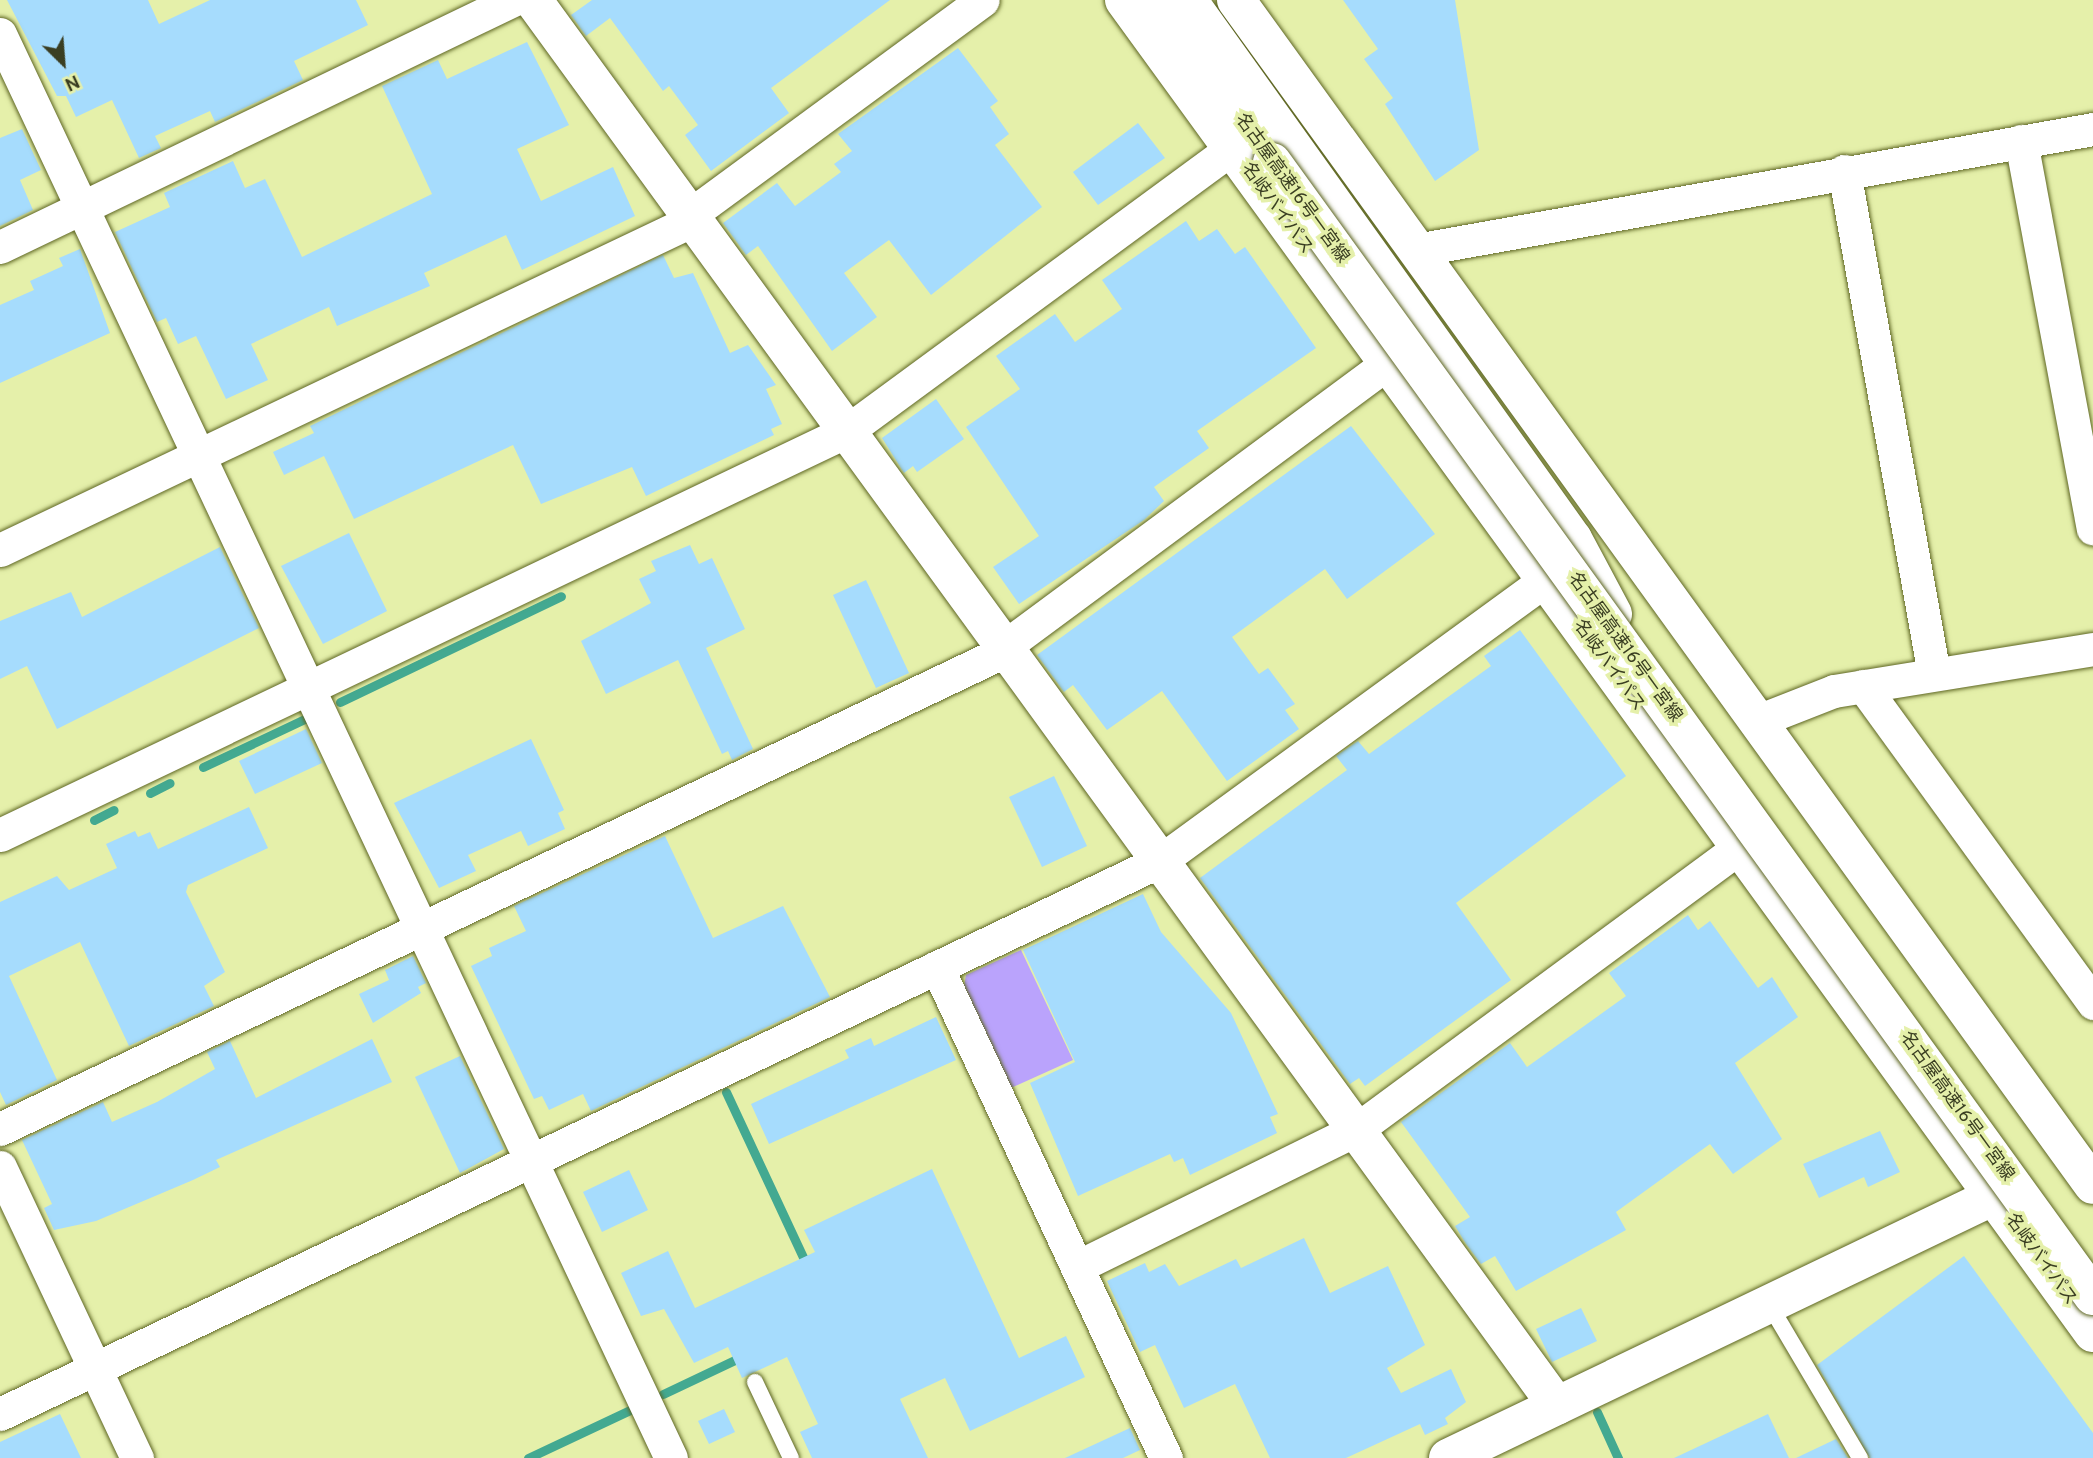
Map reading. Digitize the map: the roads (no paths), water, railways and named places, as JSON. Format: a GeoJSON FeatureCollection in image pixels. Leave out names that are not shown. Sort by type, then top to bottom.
{"type":"FeatureCollection","features":[{"type":"Feature","properties":{"kind":"main road"},"geometry":{"type":"LineString","coordinates":[[533,0],[1557,1406]]}},
{"type":"Feature","properties":{"kind":"main road","name":"名岐バイパス"},"geometry":{"type":"LineString","coordinates":[[1124,0],[2093,1333]]}},
{"type":"Feature","properties":{"kind":"main road","name":"名古屋高速16号一宮線"},"geometry":{"type":"LineString","coordinates":[[1154,0],[2093,1296]]}},
{"type":"Feature","properties":{"kind":"main road"},"geometry":{"type":"LineString","coordinates":[[1188,0],[1573,539],[1683,769]]}},
{"type":"Feature","properties":{"kind":"main road"},"geometry":{"type":"LineString","coordinates":[[1236,0],[2093,1185]]}},
{"type":"Feature","properties":{"kind":"main road"},"geometry":{"type":"LineString","coordinates":[[1244,0],[1427,248],[2093,1170]]}},
{"type":"Feature","properties":{"kind":"main road"},"geometry":{"type":"LineString","coordinates":[[1448,1458],[1994,1196]]}},
{"type":"Feature","properties":{"kind":"street"},"geometry":{"type":"LineString","coordinates":[[0,247],[513,0]]}},
{"type":"Feature","properties":{"kind":"street"},"geometry":{"type":"LineString","coordinates":[[0,550],[691,217],[984,0]]}},
{"type":"Feature","properties":{"kind":"street"},"geometry":{"type":"LineString","coordinates":[[0,34],[671,1458]]}},
{"type":"Feature","properties":{"kind":"street"},"geometry":{"type":"LineString","coordinates":[[1427,248],[2093,129]]}},
{"type":"Feature","properties":{"kind":"street"},"geometry":{"type":"LineString","coordinates":[[2021,141],[2093,528]]}},
{"type":"Feature","properties":{"kind":"street"},"geometry":{"type":"LineString","coordinates":[[0,835],[847,431],[1232,148]]}},
{"type":"Feature","properties":{"kind":"street"},"geometry":{"type":"LineString","coordinates":[[1844,172],[1934,674]]}},
{"type":"Feature","properties":{"kind":"street"},"geometry":{"type":"LineString","coordinates":[[0,1129],[1005,648],[1388,363]]}},
{"type":"Feature","properties":{"kind":"street"},"geometry":{"type":"LineString","coordinates":[[0,1414],[1160,861],[1546,580]]}},
{"type":"Feature","properties":{"kind":"street"},"geometry":{"type":"LineString","coordinates":[[1765,718],[1863,686],[2093,649]]}},
{"type":"Feature","properties":{"kind":"street"},"geometry":{"type":"LineString","coordinates":[[1863,686],[2093,1003]]}},
{"type":"Feature","properties":{"kind":"street"},"geometry":{"type":"LineString","coordinates":[[1077,1267],[1356,1130],[1740,847]]}},
{"type":"Feature","properties":{"kind":"street"},"geometry":{"type":"LineString","coordinates":[[937,967],[1166,1458]]}},
{"type":"Feature","properties":{"kind":"street"},"geometry":{"type":"LineString","coordinates":[[0,1167],[137,1458]]}},
{"type":"Feature","properties":{"kind":"lane"},"geometry":{"type":"LineString","coordinates":[[1769,1304],[1860,1458]]}},
{"type":"Feature","properties":{"kind":"lane"},"geometry":{"type":"LineString","coordinates":[[755,1382],[791,1458]]}},
{"type":"Feature","properties":{"kind":"waterway"},"geometry":{"type":"LineString","coordinates":[[340,702],[561,596]]}},
{"type":"Feature","properties":{"kind":"waterway"},"geometry":{"type":"LineString","coordinates":[[203,767],[309,717]]}},
{"type":"Feature","properties":{"kind":"waterway"},"geometry":{"type":"LineString","coordinates":[[150,793],[170,783]]}},
{"type":"Feature","properties":{"kind":"waterway"},"geometry":{"type":"LineString","coordinates":[[94,820],[114,810]]}},
{"type":"Feature","properties":{"kind":"waterway"},"geometry":{"type":"LineString","coordinates":[[726,1092],[807,1266]]}},
{"type":"Feature","properties":{"kind":"waterway"},"geometry":{"type":"LineString","coordinates":[[663,1394],[743,1356]]}},
{"type":"Feature","properties":{"kind":"waterway"},"geometry":{"type":"LineString","coordinates":[[528,1458],[630,1410]]}},
{"type":"Feature","properties":{"kind":"waterway"},"geometry":{"type":"LineString","coordinates":[[1597,1412],[1618,1458]]}}]}
